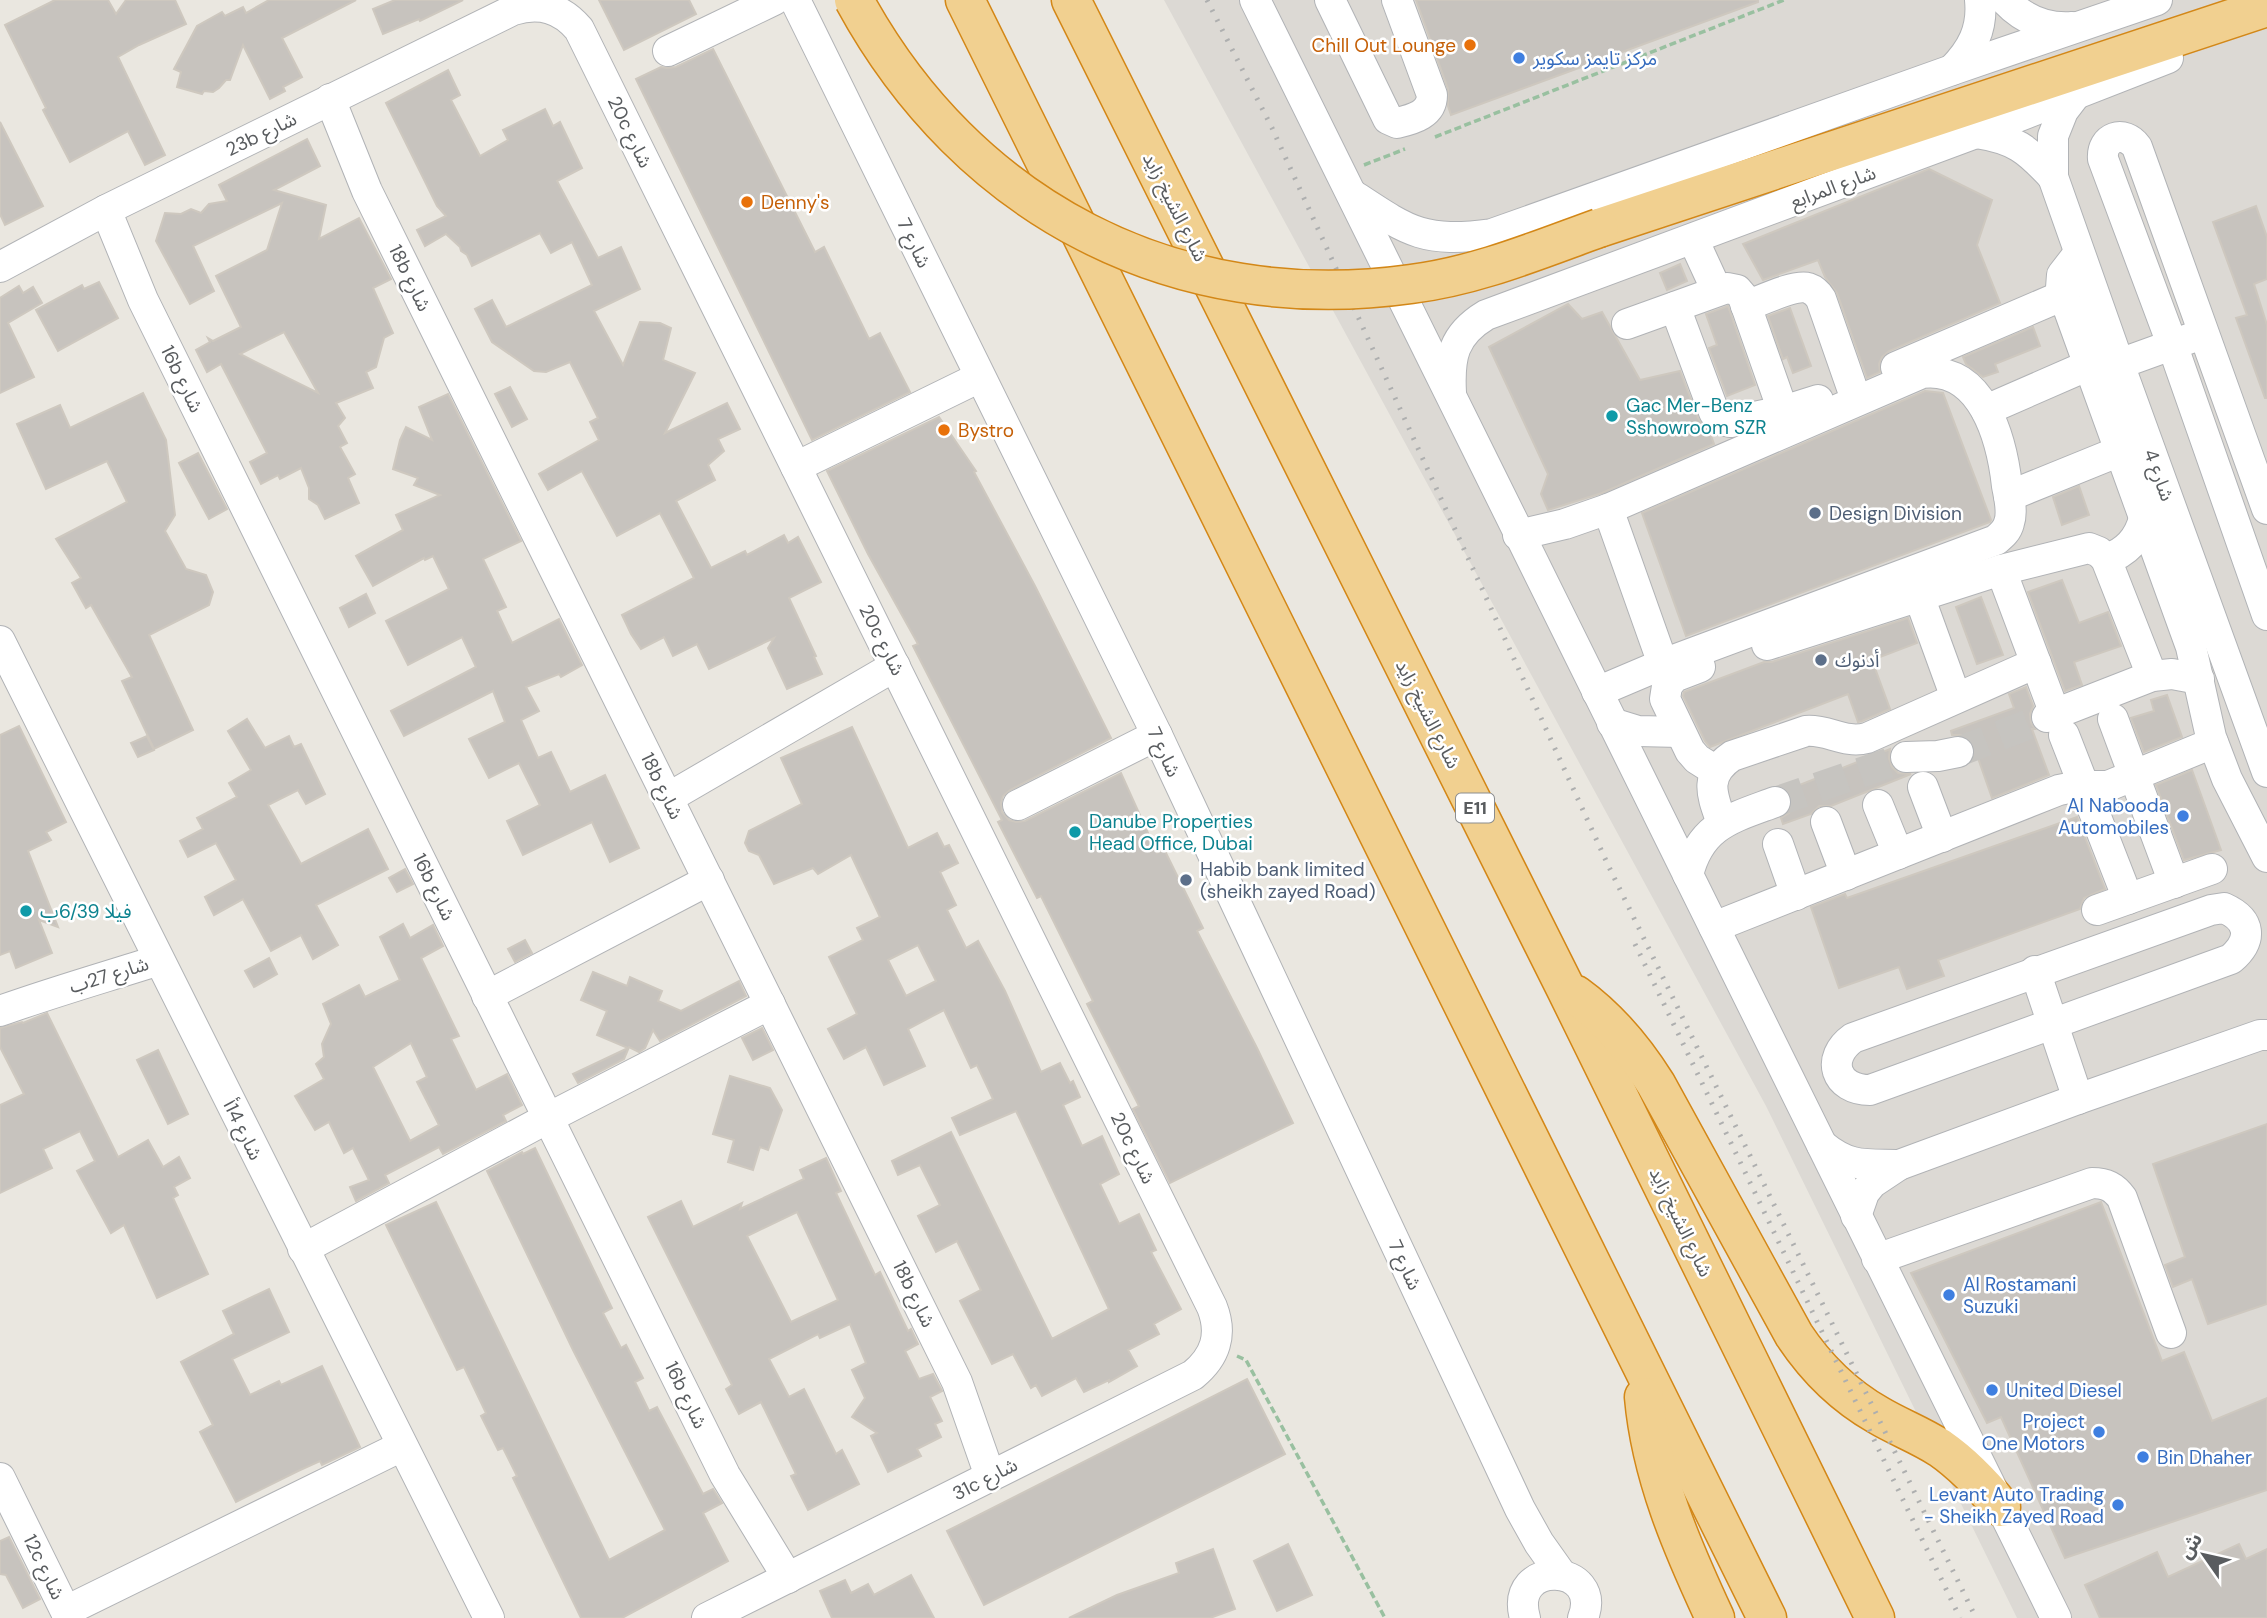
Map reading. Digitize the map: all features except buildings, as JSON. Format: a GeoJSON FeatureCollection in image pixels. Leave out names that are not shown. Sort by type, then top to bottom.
{"type":"FeatureCollection","features":[{"type":"Feature","properties":{"kind":"highway"},"geometry":{"type":"LineString","coordinates":[[854,0],[891,63],[915,95],[942,125],[991,170],[1033,201],[1067,222],[1127,251],[1177,269],[1242,283],[1295,290],[1375,289],[1454,276],[1492,266],[2267,7]]}},
{"type":"Feature","properties":{"kind":"highway"},"geometry":{"type":"LineString","coordinates":[[965,0],[1767,1618]]}},
{"type":"Feature","properties":{"kind":"highway","name":"شارع الشيخ زايد"},"geometry":{"type":"LineString","coordinates":[[1071,0],[1565,987],[1875,1618]]}},
{"type":"Feature","properties":{"kind":"highway"},"geometry":{"type":"LineString","coordinates":[[1565,987],[1595,1009],[1639,1056],[1807,1354],[1840,1389],[1860,1404],[1924,1438],[1958,1462],[2001,1507]]}},
{"type":"Feature","properties":{"kind":"highway"},"geometry":{"type":"LineString","coordinates":[[1642,1367],[1650,1435],[1666,1502],[1677,1534],[1715,1618]]}},
{"type":"Feature","properties":{"kind":"street"},"geometry":{"type":"LineString","coordinates":[[756,0],[666,47],[774,0]]}},
{"type":"Feature","properties":{"kind":"street","name":"شارع 7"},"geometry":{"type":"LineString","coordinates":[[795,0],[1157,735],[1520,1509],[1544,1551],[1561,1574],[1578,1584],[1586,1601],[1586,1616]]}},
{"type":"Feature","properties":{"kind":"street"},"geometry":{"type":"LineString","coordinates":[[1255,0],[2056,1618]]}},
{"type":"Feature","properties":{"kind":"street"},"geometry":{"type":"LineString","coordinates":[[1330,0],[1388,118],[1397,123],[1424,114],[1432,106],[1433,100],[1397,0]]}},
{"type":"Feature","properties":{"kind":"street"},"geometry":{"type":"LineString","coordinates":[[1952,70],[1964,58],[1976,36],[1980,0]]}},
{"type":"Feature","properties":{"kind":"street"},"geometry":{"type":"LineString","coordinates":[[2005,0],[2028,19],[2041,24],[2054,27],[2082,25]]}},
{"type":"Feature","properties":{"kind":"street"},"geometry":{"type":"LineString","coordinates":[[1348,184],[1395,222],[1422,234],[1451,238],[1492,234],[2157,0]]}},
{"type":"Feature","properties":{"kind":"street","name":"20c شارع"},"geometry":{"type":"LineString","coordinates":[[524,7],[539,5],[552,8],[570,19],[579,29],[1212,1307],[1218,1332],[1216,1345]]}},
{"type":"Feature","properties":{"kind":"street","name":"23b شارع"},"geometry":{"type":"LineString","coordinates":[[0,267],[99,214],[513,10],[524,7]]}},
{"type":"Feature","properties":{"kind":"street","name":"شارع المرابع"},"geometry":{"type":"LineString","coordinates":[[1451,397],[1450,363],[1458,340],[1475,321],[1976,133],[2267,17]]}},
{"type":"Feature","properties":{"kind":"street","name":"شارع 4"},"geometry":{"type":"LineString","coordinates":[[2076,94],[2063,111],[2053,136],[2053,177],[2267,772]]}},
{"type":"Feature","properties":{"kind":"street","name":"18b شارع"},"geometry":{"type":"LineString","coordinates":[[323,103],[957,1382],[975,1407],[998,1473]]}},
{"type":"Feature","properties":{"kind":"street","name":"شارع 4"},"geometry":{"type":"LineString","coordinates":[[1976,133],[2009,140],[2036,158],[2053,177]]}},
{"type":"Feature","properties":{"kind":"street"},"geometry":{"type":"LineString","coordinates":[[2267,509],[2137,147],[2126,137],[2118,136],[2105,144],[2103,159],[2172,344],[2267,615]]}},
{"type":"Feature","properties":{"kind":"street","name":"16b شارع"},"geometry":{"type":"LineString","coordinates":[[99,214],[725,1475],[733,1503],[779,1582]]}},
{"type":"Feature","properties":{"kind":"street"},"geometry":{"type":"LineString","coordinates":[[1492,234],[1473,251],[1465,274],[1473,297],[1485,307],[1498,311]]}},
{"type":"Feature","properties":{"kind":"street"},"geometry":{"type":"LineString","coordinates":[[1693,239],[1717,291]]}},
{"type":"Feature","properties":{"kind":"street"},"geometry":{"type":"LineString","coordinates":[[2079,253],[2062,275],[2061,288],[2191,647],[2203,709],[2213,743],[2227,779],[2267,857]]}},
{"type":"Feature","properties":{"kind":"street"},"geometry":{"type":"LineString","coordinates":[[1746,306],[1799,287],[1814,291],[1821,299],[1853,388]]}},
{"type":"Feature","properties":{"kind":"street"},"geometry":{"type":"LineString","coordinates":[[1627,324],[1717,291],[1727,288],[1737,290],[1743,297],[1783,411]]}},
{"type":"Feature","properties":{"kind":"street"},"geometry":{"type":"LineString","coordinates":[[1675,307],[1716,417],[1731,422],[1783,411],[1853,388],[2064,295]]}},
{"type":"Feature","properties":{"kind":"street"},"geometry":{"type":"LineString","coordinates":[[2119,364],[2205,332]]}},
{"type":"Feature","properties":{"kind":"street"},"geometry":{"type":"LineString","coordinates":[[1986,410],[2089,365]]}},
{"type":"Feature","properties":{"kind":"street"},"geometry":{"type":"LineString","coordinates":[[1518,534],[1565,524],[1608,509],[1922,373],[1938,372],[1952,377],[1979,397],[1986,410],[2000,444],[2008,496],[2010,520],[2003,535],[1996,540],[1663,664],[1597,692]]}},
{"type":"Feature","properties":{"kind":"street"},"geometry":{"type":"LineString","coordinates":[[796,467],[980,377]]}},
{"type":"Feature","properties":{"kind":"street"},"geometry":{"type":"LineString","coordinates":[[2008,496],[2120,451]]}},
{"type":"Feature","properties":{"kind":"street"},"geometry":{"type":"LineString","coordinates":[[1608,509],[1663,664]]}},
{"type":"Feature","properties":{"kind":"street"},"geometry":{"type":"LineString","coordinates":[[2105,559],[2127,549],[2138,535],[2144,518]]}},
{"type":"Feature","properties":{"kind":"street"},"geometry":{"type":"LineString","coordinates":[[1716,771],[1690,751],[1665,699],[1667,686],[1679,674],[2001,570],[2089,548],[2099,552],[2105,559],[2152,676]]}},
{"type":"Feature","properties":{"kind":"street"},"geometry":{"type":"LineString","coordinates":[[2001,570],[2056,722],[2128,899]]}},
{"type":"Feature","properties":{"kind":"street"},"geometry":{"type":"LineString","coordinates":[[1919,596],[1956,698]]}},
{"type":"Feature","properties":{"kind":"street","name":"شارع 14أ"},"geometry":{"type":"LineString","coordinates":[[0,641],[489,1618]]}},
{"type":"Feature","properties":{"kind":"street"},"geometry":{"type":"LineString","coordinates":[[1722,823],[1712,793],[1712,782],[1722,763],[1732,756],[1806,731],[1817,730],[1848,740],[1858,740],[2036,663]]}},
{"type":"Feature","properties":{"kind":"street"},"geometry":{"type":"LineString","coordinates":[[2056,722],[2152,676],[2172,674],[2199,679]]}},
{"type":"Feature","properties":{"kind":"street"},"geometry":{"type":"LineString","coordinates":[[664,790],[729,754],[755,746],[807,718],[900,675]]}},
{"type":"Feature","properties":{"kind":"street"},"geometry":{"type":"LineString","coordinates":[[2113,719],[2174,883]]}},
{"type":"Feature","properties":{"kind":"street"},"geometry":{"type":"LineString","coordinates":[[1612,723],[1638,731],[1680,732]]}},
{"type":"Feature","properties":{"kind":"street"},"geometry":{"type":"LineString","coordinates":[[1018,805],[1157,735]]}},
{"type":"Feature","properties":{"kind":"street"},"geometry":{"type":"LineString","coordinates":[[1714,928],[2059,790],[2108,786],[2213,743]]}},
{"type":"Feature","properties":{"kind":"street"},"geometry":{"type":"LineString","coordinates":[[1906,757],[1958,752]]}},
{"type":"Feature","properties":{"kind":"street"},"geometry":{"type":"LineString","coordinates":[[1923,787],[1942,837]]}},
{"type":"Feature","properties":{"kind":"street"},"geometry":{"type":"LineString","coordinates":[[1688,875],[1697,850],[1709,833],[1722,823],[1775,802]]}},
{"type":"Feature","properties":{"kind":"street"},"geometry":{"type":"LineString","coordinates":[[1878,805],[1898,854]]}},
{"type":"Feature","properties":{"kind":"street"},"geometry":{"type":"LineString","coordinates":[[1826,822],[1846,875]]}},
{"type":"Feature","properties":{"kind":"street"},"geometry":{"type":"LineString","coordinates":[[1778,844],[1796,895]]}},
{"type":"Feature","properties":{"kind":"street"},"geometry":{"type":"LineString","coordinates":[[2097,910],[2212,869]]}},
{"type":"Feature","properties":{"kind":"street"},"geometry":{"type":"LineString","coordinates":[[487,996],[709,880]]}},
{"type":"Feature","properties":{"kind":"street"},"geometry":{"type":"LineString","coordinates":[[2224,908],[2236,914],[2245,924],[2246,937],[2242,950],[2231,959],[2053,1022],[1870,1090],[1858,1090],[1848,1086],[1840,1077],[1837,1066],[1838,1055],[1844,1045],[1853,1038],[2211,909],[2224,908]]}},
{"type":"Feature","properties":{"kind":"street","name":"شارع 27ب"},"geometry":{"type":"LineString","coordinates":[[0,1011],[58,990],[97,980],[155,951]]}},
{"type":"Feature","properties":{"kind":"street"},"geometry":{"type":"LineString","coordinates":[[2035,971],[2078,1099]]}},
{"type":"Feature","properties":{"kind":"street"},"geometry":{"type":"LineString","coordinates":[[303,1249],[548,1118],[770,1004]]}},
{"type":"Feature","properties":{"kind":"street"},"geometry":{"type":"LineString","coordinates":[[1856,1216],[1864,1193],[1872,1183],[1899,1165],[2265,1033]]}},
{"type":"Feature","properties":{"kind":"street"},"geometry":{"type":"LineString","coordinates":[[1822,1145],[1836,1157],[1857,1164],[1899,1165]]}},
{"type":"Feature","properties":{"kind":"street"},"geometry":{"type":"LineString","coordinates":[[1877,1259],[2092,1183],[2101,1183],[2116,1191],[2122,1198],[2171,1333]]}},
{"type":"Feature","properties":{"kind":"street","name":"31c شارع"},"geometry":{"type":"LineString","coordinates":[[707,1618],[1193,1376],[1211,1357],[1216,1345]]}},
{"type":"Feature","properties":{"kind":"street"},"geometry":{"type":"LineString","coordinates":[[67,1615],[402,1446]]}},
{"type":"Feature","properties":{"kind":"street","name":"12c شارع"},"geometry":{"type":"LineString","coordinates":[[0,1478],[67,1615]]}},
{"type":"Feature","properties":{"kind":"street","name":"شارع 7"},"geometry":{"type":"LineString","coordinates":[[1520,1509],[1528,1549],[1521,1606]]}},
{"type":"Feature","properties":{"kind":"street"},"geometry":{"type":"LineString","coordinates":[[1521,1606],[1541,1577],[1561,1574]]}},
{"type":"Feature","properties":{"kind":"path"},"geometry":{"type":"LineString","coordinates":[[1433,138],[1784,0]]}},
{"type":"Feature","properties":{"kind":"path"},"geometry":{"type":"LineString","coordinates":[[1348,184],[1408,148]]}},
{"type":"Feature","properties":{"kind":"path"},"geometry":{"type":"LineString","coordinates":[[1216,1345],[1246,1360],[1385,1618]]}},
{"type":"Feature","properties":{"kind":"shaded area"},"geometry":{"type":"Polygon","coordinates":[[[1164,0],[2267,0],[2267,1618],[2017,1618],[1766,1106],[1164,0]]]}},
{"type":"Feature","properties":{"kind":"tunnel"},"geometry":{"type":"LineString","coordinates":[[1958,752],[2047,717]]}},
{"type":"Feature","properties":{"kind":"tunnel"},"geometry":{"type":"LineString","coordinates":[[1775,802],[1906,757]]}},
{"type":"Feature","properties":{"kind":"railway"},"geometry":{"type":"LineString","coordinates":[[1207,0],[1272,128],[1608,865],[1976,1618]]}},
{"type":"Feature","properties":{"kind":"railway"},"geometry":{"type":"LineString","coordinates":[[1635,944],[1960,1618]]}},
{"type":"Feature","properties":{"kind":"place","name":"Chill Out Lounge"},"geometry":{"type":"Point","coordinates":[1470,45]}},
{"type":"Feature","properties":{"kind":"place","name":"مركز تايمز سكوير"},"geometry":{"type":"Point","coordinates":[1519,58]}},
{"type":"Feature","properties":{"kind":"place","name":"Denny's"},"geometry":{"type":"Point","coordinates":[747,202]}},
{"type":"Feature","properties":{"kind":"place","name":"Gac Mer-Benz Sshowroom SZR"},"geometry":{"type":"Point","coordinates":[1612,416]}},
{"type":"Feature","properties":{"kind":"place","name":"Bystro"},"geometry":{"type":"Point","coordinates":[944,430]}},
{"type":"Feature","properties":{"kind":"place","name":"Design Division"},"geometry":{"type":"Point","coordinates":[1815,513]}},
{"type":"Feature","properties":{"kind":"place","name":"أدنوك"},"geometry":{"type":"Point","coordinates":[1821,660]}},
{"type":"Feature","properties":{"kind":"place","name":"Al Nabooda Automobiles"},"geometry":{"type":"Point","coordinates":[2183,816]}},
{"type":"Feature","properties":{"kind":"place","name":"Danube Properties Head Office, Dubai"},"geometry":{"type":"Point","coordinates":[1075,832]}},
{"type":"Feature","properties":{"kind":"place","name":"Habib bank limited (sheikh zayed Road)"},"geometry":{"type":"Point","coordinates":[1186,880]}},
{"type":"Feature","properties":{"kind":"place","name":"فيلا 6/39ب"},"geometry":{"type":"Point","coordinates":[26,911]}},
{"type":"Feature","properties":{"kind":"place","name":"Al Rostamani Suzuki"},"geometry":{"type":"Point","coordinates":[1949,1295]}},
{"type":"Feature","properties":{"kind":"place","name":"United Diesel"},"geometry":{"type":"Point","coordinates":[1992,1390]}},
{"type":"Feature","properties":{"kind":"place","name":"Project One Motors"},"geometry":{"type":"Point","coordinates":[2099,1432]}},
{"type":"Feature","properties":{"kind":"place","name":"Bin Dhaher"},"geometry":{"type":"Point","coordinates":[2143,1457]}},
{"type":"Feature","properties":{"kind":"place","name":"Levant Auto Trading - Sheikh Zayed Road"},"geometry":{"type":"Point","coordinates":[2118,1505]}}]}
